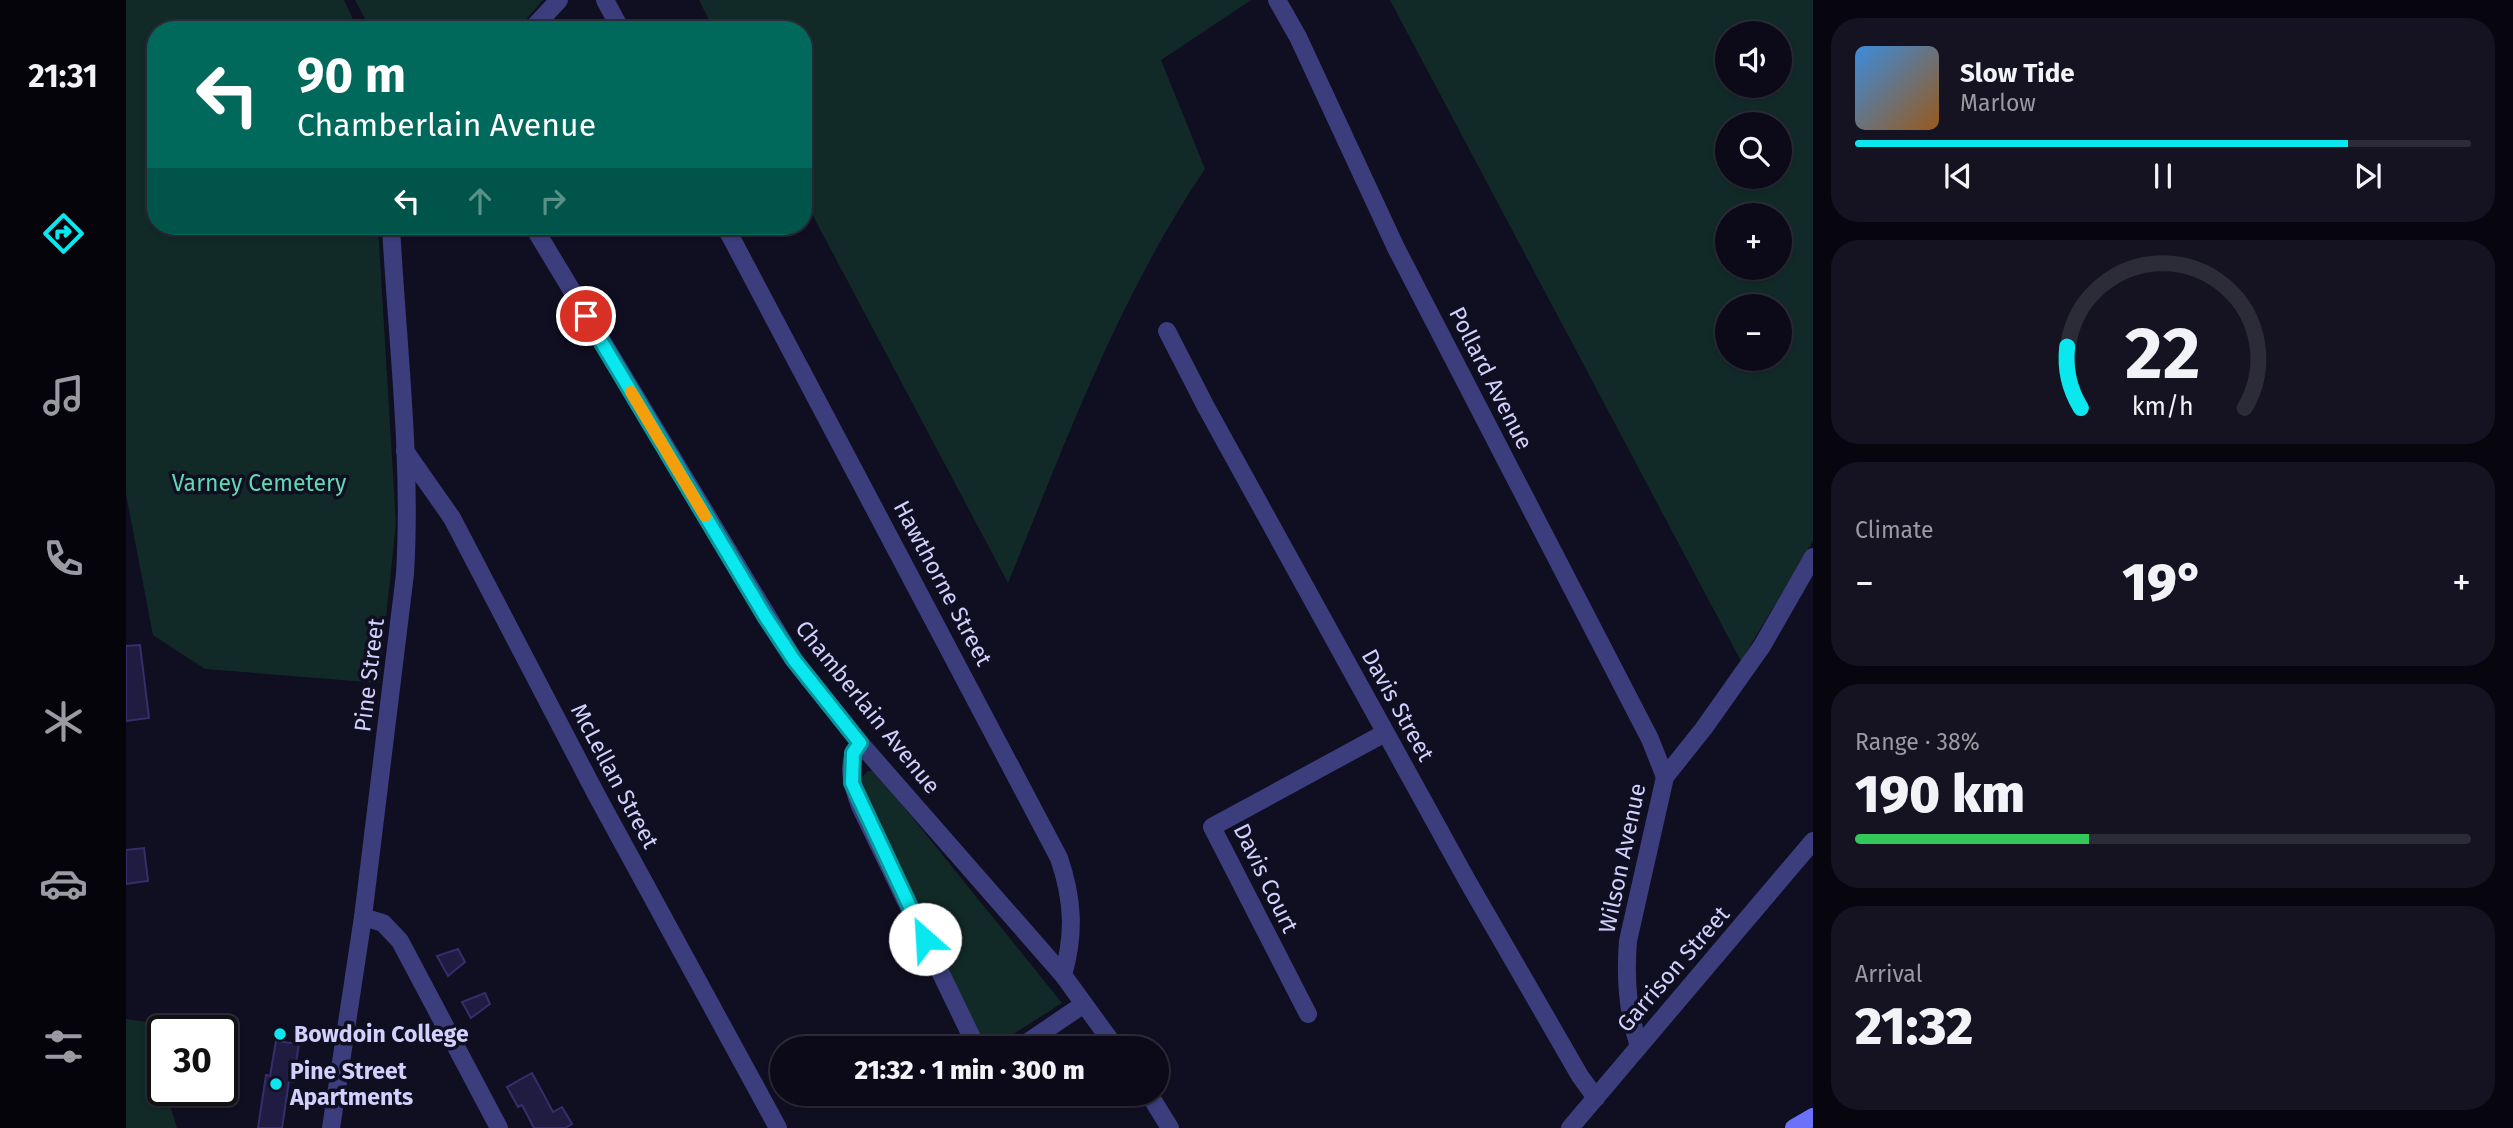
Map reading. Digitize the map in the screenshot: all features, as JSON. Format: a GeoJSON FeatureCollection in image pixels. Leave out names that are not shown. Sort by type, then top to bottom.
{"type":"FeatureCollection","features":[{"type":"Feature","properties":{"kind":"main road"},"geometry":{"type":"LineString","coordinates":[[1794,1128],[1813,1117]]}},
{"type":"Feature","properties":{"kind":"street"},"geometry":{"type":"LineString","coordinates":[[539,21],[559,0]]}},
{"type":"Feature","properties":{"kind":"street"},"geometry":{"type":"LineString","coordinates":[[605,0],[616,21]]}},
{"type":"Feature","properties":{"kind":"street","name":"Pollard Avenue"},"geometry":{"type":"LineString","coordinates":[[1277,0],[1298,37],[1396,248],[1650,739],[1665,777]]}},
{"type":"Feature","properties":{"kind":"street","name":"Pine Street"},"geometry":{"type":"LineString","coordinates":[[331,1128],[363,917],[402,614],[408,532],[392,235]]}},
{"type":"Feature","properties":{"kind":"street","name":"Chamberlain Avenue"},"geometry":{"type":"LineString","coordinates":[[538,235],[765,616],[794,660],[860,743],[1063,975],[1107,1036]]}},
{"type":"Feature","properties":{"kind":"street","name":"Hawthorne Street"},"geometry":{"type":"LineString","coordinates":[[730,235],[1059,858],[1072,908],[1069,954],[1063,975]]}},
{"type":"Feature","properties":{"kind":"street","name":"Davis Street"},"geometry":{"type":"LineString","coordinates":[[1167,331],[1385,733],[1539,1005],[1596,1098]]}},
{"type":"Feature","properties":{"kind":"street","name":"McLellan Street"},"geometry":{"type":"LineString","coordinates":[[405,451],[452,518],[554,715],[778,1128]]}},
{"type":"Feature","properties":{"kind":"street","name":"Wilson Avenue"},"geometry":{"type":"LineString","coordinates":[[1639,1046],[1630,1021],[1626,966],[1628,941],[1665,777],[1704,728],[1762,646],[1813,557]]}},
{"type":"Feature","properties":{"kind":"street","name":"Davis Court"},"geometry":{"type":"LineString","coordinates":[[1308,1014],[1212,827],[1385,733]]}},
{"type":"Feature","properties":{"kind":"street"},"geometry":{"type":"LineString","coordinates":[[860,743],[853,753],[851,765],[852,783],[860,806],[971,1036]]}},
{"type":"Feature","properties":{"kind":"street","name":"Garrison Street"},"geometry":{"type":"LineString","coordinates":[[1570,1128],[1813,841]]}},
{"type":"Feature","properties":{"kind":"street"},"geometry":{"type":"LineString","coordinates":[[363,917],[383,923],[400,941],[499,1128]]}},
{"type":"Feature","properties":{"kind":"street"},"geometry":{"type":"LineString","coordinates":[[1037,1036],[1084,1004]]}},
{"type":"Feature","properties":{"kind":"street"},"geometry":{"type":"LineString","coordinates":[[1156,1106],[1170,1128]]}},
{"type":"Feature","properties":{"kind":"green space","name":"Varney Cemetery"},"geometry":{"type":"Polygon","coordinates":[[[126,0],[344,0],[354,21],[147,21],[147,235],[379,235],[396,524],[379,683],[205,669],[153,635],[126,494],[126,0]]]}},
{"type":"Feature","properties":{"kind":"green space"},"geometry":{"type":"Polygon","coordinates":[[[355,0],[543,0],[525,21],[366,21],[355,0]]]}},
{"type":"Feature","properties":{"kind":"green space"},"geometry":{"type":"Polygon","coordinates":[[[699,0],[1251,0],[1161,60],[1205,169],[1174,217],[1120,318],[1073,423],[1008,583],[812,214],[812,21],[710,21],[699,0]]]}},
{"type":"Feature","properties":{"kind":"green space"},"geometry":{"type":"Polygon","coordinates":[[[1390,0],[1813,0],[1813,541],[1741,661],[1390,0]]]}},
{"type":"Feature","properties":{"kind":"green space"},"geometry":{"type":"Polygon","coordinates":[[[874,770],[1062,1003],[1011,1036],[979,1036],[867,807],[861,778],[868,771],[874,770]]]}},
{"type":"Feature","properties":{"kind":"green space"},"geometry":{"type":"Polygon","coordinates":[[[126,1019],[147,1022],[147,1106],[170,1106],[177,1128],[126,1128],[126,1019]]]}},
{"type":"Feature","properties":{"kind":"building"},"geometry":{"type":"Polygon","coordinates":[[[140,645],[149,718],[126,721],[126,646],[140,645]]]}},
{"type":"Feature","properties":{"kind":"building"},"geometry":{"type":"Polygon","coordinates":[[[144,848],[148,881],[126,884],[126,850],[144,848]]]}},
{"type":"Feature","properties":{"kind":"building"},"geometry":{"type":"Polygon","coordinates":[[[458,949],[465,962],[448,976],[437,956],[458,949]]]}},
{"type":"Feature","properties":{"kind":"building"},"geometry":{"type":"Polygon","coordinates":[[[485,993],[490,1004],[471,1018],[462,1002],[485,993]]]}},
{"type":"Feature","properties":{"kind":"building","name":"Pine Street Apartments"},"geometry":{"type":"Polygon","coordinates":[[[276,1041],[299,1044],[293,1082],[289,1081],[282,1128],[258,1128],[266,1075],[270,1076],[276,1041]]]}},
{"type":"Feature","properties":{"kind":"building"},"geometry":{"type":"Polygon","coordinates":[[[532,1073],[553,1112],[562,1107],[572,1124],[565,1128],[534,1128],[522,1105],[518,1107],[507,1087],[532,1073]]]}},
{"type":"Feature","properties":{"kind":"slow traffic"},"geometry":{"type":"LineString","coordinates":[[631,392],[705,516]]}},
{"type":"Feature","properties":{"kind":"place","name":"Bowdoin College"},"geometry":{"type":"Point","coordinates":[280,1034]}},
{"type":"Feature","properties":{"kind":"place","name":"Pine Street Apartments"},"geometry":{"type":"Point","coordinates":[276,1084]}},
{"type":"Feature","properties":{"kind":"route"},"geometry":{"type":"LineString","coordinates":[[586,316],[765,616],[794,660],[860,743],[853,753],[852,783],[860,806],[925,939]]}}]}
